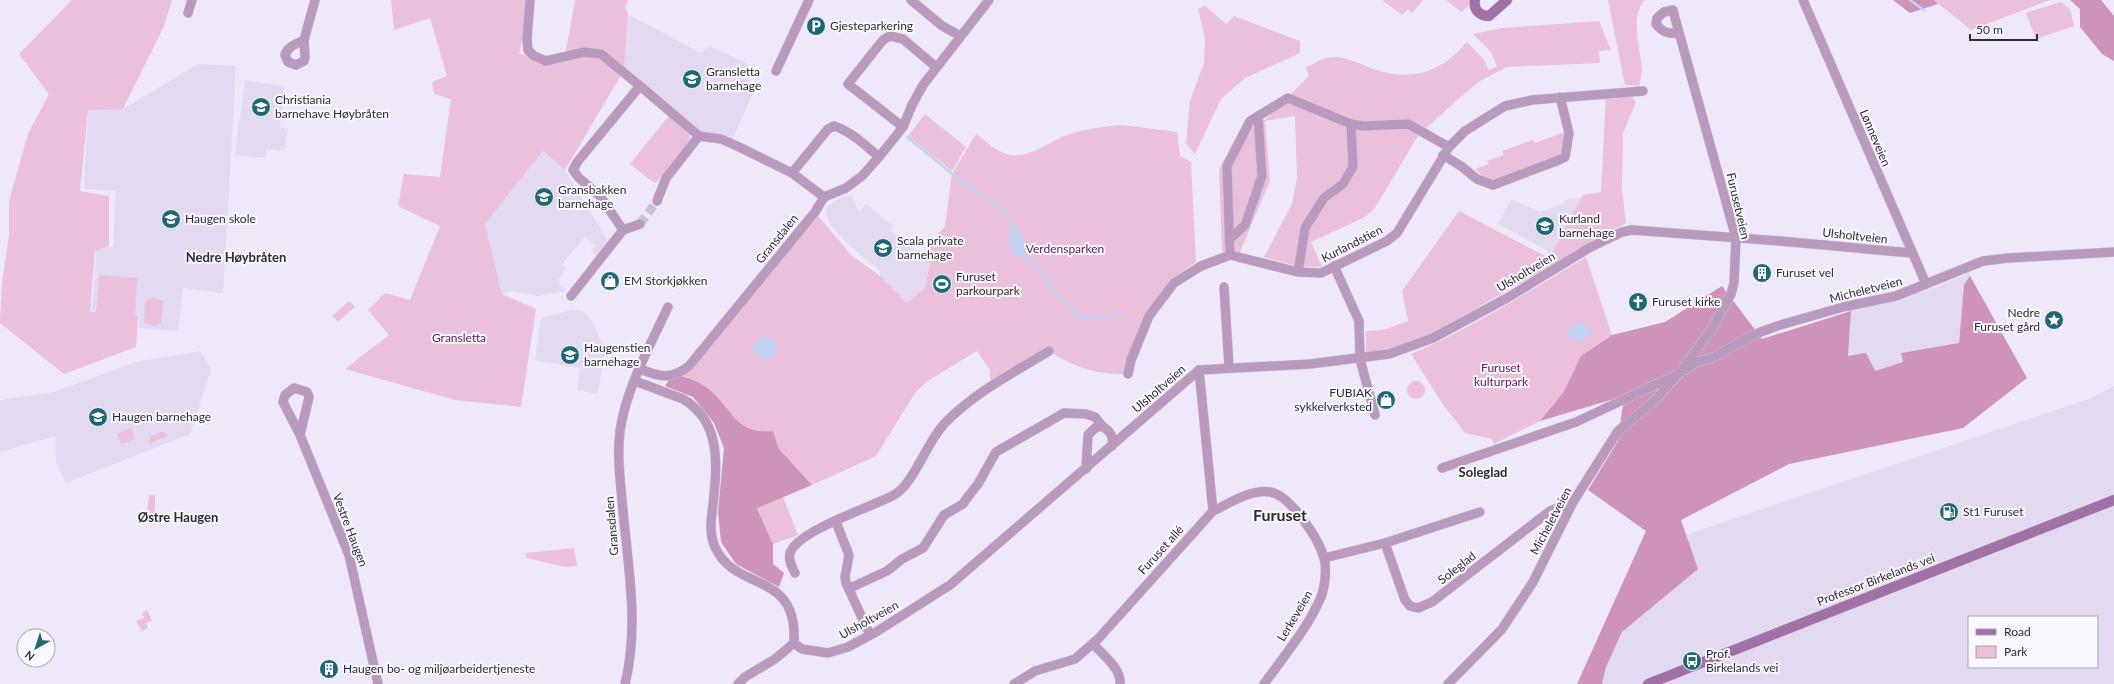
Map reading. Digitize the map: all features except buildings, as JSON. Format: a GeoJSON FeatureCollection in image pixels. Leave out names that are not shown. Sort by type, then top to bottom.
{"type":"FeatureCollection","features":[{"type":"Feature","properties":{"kind":"main road"},"geometry":{"type":"LineString","coordinates":[[1475,0],[1475,8],[1478,13],[1489,16],[1507,0]]}},
{"type":"Feature","properties":{"kind":"main road","name":"Professor Birkelands vei"},"geometry":{"type":"LineString","coordinates":[[1648,684],[2114,500]]}},
{"type":"Feature","properties":{"kind":"street"},"geometry":{"type":"LineString","coordinates":[[188,13],[192,0]]}},
{"type":"Feature","properties":{"kind":"street"},"geometry":{"type":"LineString","coordinates":[[304,40],[315,0]]}},
{"type":"Feature","properties":{"kind":"street"},"geometry":{"type":"LineString","coordinates":[[530,0],[527,39],[528,50],[534,56],[546,61],[584,52],[601,54],[699,136],[721,139],[741,148],[792,173],[824,197],[846,188],[859,179],[879,157],[903,127],[912,105],[936,67],[989,0]]}},
{"type":"Feature","properties":{"kind":"street"},"geometry":{"type":"LineString","coordinates":[[776,71],[809,0]]}},
{"type":"Feature","properties":{"kind":"street","name":"Lønneveien"},"geometry":{"type":"LineString","coordinates":[[1803,0],[1911,253],[1926,284]]}},
{"type":"Feature","properties":{"kind":"street"},"geometry":{"type":"LineString","coordinates":[[914,5],[940,27],[960,36]]}},
{"type":"Feature","properties":{"kind":"street","name":"Furusetveien"},"geometry":{"type":"LineString","coordinates":[[1679,374],[1716,321],[1731,294],[1734,283],[1736,238],[1680,33]]}},
{"type":"Feature","properties":{"kind":"street"},"geometry":{"type":"LineString","coordinates":[[903,127],[848,84],[883,40],[890,36],[903,39],[936,67]]}},
{"type":"Feature","properties":{"kind":"street"},"geometry":{"type":"LineString","coordinates":[[623,230],[600,196],[579,178],[574,170],[578,161],[640,86]]}},
{"type":"Feature","properties":{"kind":"street","name":"Kurlandstien"},"geometry":{"type":"LineString","coordinates":[[1230,255],[1298,272],[1321,273],[1387,241],[1397,232],[1446,151],[1465,131],[1505,106],[1532,100],[1643,91]]}},
{"type":"Feature","properties":{"kind":"street"},"geometry":{"type":"LineString","coordinates":[[1128,374],[1131,360],[1149,316],[1174,283],[1201,266],[1230,255],[1227,166],[1250,121],[1288,98],[1351,124],[1363,126],[1408,124],[1446,151],[1477,180],[1493,185],[1565,157],[1569,133],[1560,97]]}},
{"type":"Feature","properties":{"kind":"street"},"geometry":{"type":"LineString","coordinates":[[1230,239],[1245,225],[1262,176],[1258,116]]}},
{"type":"Feature","properties":{"kind":"street","name":"Kurlandstien"},"geometry":{"type":"LineString","coordinates":[[1298,272],[1305,228],[1324,198],[1342,184],[1353,167],[1351,124]]}},
{"type":"Feature","properties":{"kind":"street"},"geometry":{"type":"LineString","coordinates":[[792,173],[828,129],[834,126],[842,129],[862,142],[879,157]]}},
{"type":"Feature","properties":{"kind":"street"},"geometry":{"type":"LineString","coordinates":[[657,201],[666,178],[699,136]]}},
{"type":"Feature","properties":{"kind":"street","name":"Gransdalen"},"geometry":{"type":"LineString","coordinates":[[640,369],[664,376],[678,375],[689,366],[815,212],[824,197]]}},
{"type":"Feature","properties":{"kind":"street"},"geometry":{"type":"LineString","coordinates":[[571,296],[623,230],[640,224]]}},
{"type":"Feature","properties":{"kind":"street","name":"Ulsholtveien"},"geometry":{"type":"LineString","coordinates":[[794,643],[802,649],[828,653],[848,646],[870,635],[964,575],[1199,370],[1229,367],[1303,365],[1360,359],[1389,354],[1433,338],[1507,298],[1589,248],[1622,232],[1632,230],[1911,253]]}},
{"type":"Feature","properties":{"kind":"street","name":"Micheletveien"},"geometry":{"type":"LineString","coordinates":[[1442,468],[1576,422],[1679,374],[1697,362],[1712,358],[1754,335],[1777,326],[1843,307],[1882,300],[1983,261],[2008,258],[2114,252]]}},
{"type":"Feature","properties":{"kind":"street"},"geometry":{"type":"LineString","coordinates":[[1334,266],[1359,321],[1360,359],[1375,415]]}},
{"type":"Feature","properties":{"kind":"street"},"geometry":{"type":"LineString","coordinates":[[1224,287],[1229,367]]}},
{"type":"Feature","properties":{"kind":"street","name":"Gransdalen"},"geometry":{"type":"LineString","coordinates":[[625,684],[631,654],[632,624],[619,449],[624,412],[640,369],[668,307]]}},
{"type":"Feature","properties":{"kind":"street"},"geometry":{"type":"LineString","coordinates":[[795,573],[790,560],[792,549],[812,532],[896,494],[912,474],[935,434],[945,423],[976,396],[1049,351]]}},
{"type":"Feature","properties":{"kind":"street"},"geometry":{"type":"LineString","coordinates":[[1199,370],[1213,511]]}},
{"type":"Feature","properties":{"kind":"street","name":"Micheletveien"},"geometry":{"type":"LineString","coordinates":[[1448,684],[1502,629],[1533,582],[1573,502],[1618,431],[1652,403],[1679,374]]}},
{"type":"Feature","properties":{"kind":"street"},"geometry":{"type":"LineString","coordinates":[[635,381],[673,394],[690,403],[711,428],[717,469],[711,532],[715,547],[729,564],[775,590],[783,598],[792,613],[794,643],[775,659],[745,677],[738,684]]}},
{"type":"Feature","properties":{"kind":"street","name":"Vestre Haugen"},"geometry":{"type":"LineString","coordinates":[[300,435],[309,397],[307,392],[294,388],[285,395],[284,402],[300,435],[349,555],[378,684]]}},
{"type":"Feature","properties":{"kind":"street"},"geometry":{"type":"LineString","coordinates":[[850,588],[887,571],[902,559],[924,548],[944,515],[963,504],[968,498],[996,452],[1064,413],[1095,417],[1102,426],[1109,431],[1113,440],[1112,446]]}},
{"type":"Feature","properties":{"kind":"street"},"geometry":{"type":"LineString","coordinates":[[1086,469],[1088,435],[1095,428],[1102,426]]}},
{"type":"Feature","properties":{"kind":"street","name":"Lerkeveien"},"geometry":{"type":"LineString","coordinates":[[1213,511],[1258,491],[1276,493],[1297,511],[1315,538],[1324,558],[1325,576],[1322,596],[1306,625],[1264,684]]}},
{"type":"Feature","properties":{"kind":"street","name":"Soleglad"},"geometry":{"type":"LineString","coordinates":[[1385,543],[1405,600],[1410,606],[1418,608],[1432,602],[1550,511],[1573,502]]}},
{"type":"Feature","properties":{"kind":"street","name":"Furuset allé"},"geometry":{"type":"LineString","coordinates":[[1014,684],[1034,671],[1075,659],[1093,644],[1213,511]]}},
{"type":"Feature","properties":{"kind":"street"},"geometry":{"type":"LineString","coordinates":[[1324,558],[1385,543],[1480,512]]}},
{"type":"Feature","properties":{"kind":"street"},"geometry":{"type":"LineString","coordinates":[[836,522],[849,555],[845,577],[850,588],[851,596],[870,635]]}},
{"type":"Feature","properties":{"kind":"street"},"geometry":{"type":"LineString","coordinates":[[1093,644],[1117,671],[1121,678],[1120,684]]}},
{"type":"Feature","properties":{"kind":"shaded area"},"geometry":{"type":"Polygon","coordinates":[[[1893,0],[1934,0],[1938,4],[1910,13],[1893,0]]]}},
{"type":"Feature","properties":{"kind":"shaded area"},"geometry":{"type":"Polygon","coordinates":[[[2070,0],[2101,0],[2114,16],[2114,61],[2102,54],[2080,27],[2080,9],[2070,0]]]}},
{"type":"Feature","properties":{"kind":"shaded area","name":"Gransletta barnehage"},"geometry":{"type":"Polygon","coordinates":[[[628,14],[701,53],[709,46],[748,64],[749,88],[754,91],[732,140],[698,131],[624,70],[628,14]]]}},
{"type":"Feature","properties":{"kind":"shaded area","name":"Haugen skole"},"geometry":{"type":"Polygon","coordinates":[[[198,64],[236,66],[223,293],[183,288],[178,331],[139,328],[140,314],[92,310],[97,247],[113,247],[116,191],[84,189],[88,109],[123,109],[198,64]]]}},
{"type":"Feature","properties":{"kind":"shaded area","name":"Christiania barnehave Høybråten"},"geometry":{"type":"Polygon","coordinates":[[[245,80],[284,86],[280,128],[288,129],[284,151],[266,149],[265,158],[235,155],[245,80]]]}},
{"type":"Feature","properties":{"kind":"shaded area","name":"Gransbakken barnehage"},"geometry":{"type":"Polygon","coordinates":[[[543,151],[565,170],[608,241],[597,257],[591,250],[595,245],[585,237],[562,264],[566,268],[559,279],[559,285],[566,291],[537,296],[510,291],[502,294],[485,224],[543,151]]]}},
{"type":"Feature","properties":{"kind":"shaded area","name":"Scala private barnehage"},"geometry":{"type":"Polygon","coordinates":[[[852,196],[859,212],[866,204],[893,226],[890,230],[930,263],[925,287],[907,303],[880,276],[879,270],[849,245],[829,223],[825,208],[841,197],[852,196]]]}},
{"type":"Feature","properties":{"kind":"shaded area","name":"Kurland barnehage"},"geometry":{"type":"Polygon","coordinates":[[[1603,196],[1575,239],[1550,255],[1548,254],[1548,251],[1498,224],[1511,199],[1540,212],[1563,204],[1568,199],[1603,196]]]}},
{"type":"Feature","properties":{"kind":"shaded area"},"geometry":{"type":"Polygon","coordinates":[[[1969,273],[1970,276],[1964,285],[1959,343],[1901,353],[1903,362],[1875,371],[1848,357],[1851,311],[1929,290],[1969,273]]]}},
{"type":"Feature","properties":{"kind":"shaded area"},"geometry":{"type":"Polygon","coordinates":[[[1970,276],[2027,378],[1963,428],[1789,464],[1681,520],[1698,569],[1622,632],[1606,667],[1602,684],[1577,684],[1646,531],[1588,490],[1618,441],[1624,396],[1540,421],[1563,393],[1581,356],[1612,335],[1665,322],[1722,286],[1762,339],[1851,311],[1848,356],[1866,353],[1875,371],[1903,362],[1901,353],[1959,343],[1964,285],[1970,276]]]}},
{"type":"Feature","properties":{"kind":"shaded area","name":"Haugenstien barnehage"},"geometry":{"type":"Polygon","coordinates":[[[572,310],[582,311],[591,319],[605,350],[598,394],[577,390],[580,368],[535,360],[541,318],[572,310]]]}},
{"type":"Feature","properties":{"kind":"shaded area","name":"Haugen barnehage"},"geometry":{"type":"Polygon","coordinates":[[[200,351],[211,369],[190,434],[66,483],[56,462],[55,436],[0,452],[0,400],[54,392],[136,362],[200,351]]]}},
{"type":"Feature","properties":{"kind":"shaded area"},"geometry":{"type":"Polygon","coordinates":[[[678,375],[697,382],[709,390],[744,426],[761,431],[773,431],[779,449],[812,485],[757,508],[773,544],[773,564],[784,573],[779,587],[736,564],[721,542],[718,512],[724,448],[714,423],[693,397],[665,386],[670,378],[678,375]]]}},
{"type":"Feature","properties":{"kind":"shaded area"},"geometry":{"type":"Polygon","coordinates":[[[2114,386],[2114,684],[1602,684],[1606,667],[1622,632],[1698,569],[1685,535],[2089,399],[2114,386]]]}},
{"type":"Feature","properties":{"kind":"green space"},"geometry":{"type":"Polygon","coordinates":[[[72,0],[172,0],[164,26],[123,109],[88,110],[80,191],[109,196],[109,246],[95,251],[90,311],[96,312],[99,275],[137,278],[135,315],[138,315],[136,347],[64,374],[0,323],[2,283],[9,236],[9,201],[28,134],[49,94],[19,54],[72,0]]]}},
{"type":"Feature","properties":{"kind":"green space","name":"Gransletta"},"geometry":{"type":"Polygon","coordinates":[[[391,0],[531,0],[519,54],[565,56],[575,0],[628,0],[625,7],[628,14],[624,70],[565,170],[543,151],[485,224],[502,294],[536,309],[521,407],[455,400],[345,369],[389,335],[368,310],[385,293],[410,300],[440,226],[398,206],[404,174],[440,177],[451,99],[434,94],[432,82],[447,76],[430,18],[394,30],[391,0]]]}},
{"type":"Feature","properties":{"kind":"green space"},"geometry":{"type":"Polygon","coordinates":[[[1382,0],[1423,0],[1412,13],[1408,9],[1402,15],[1382,0]]]}},
{"type":"Feature","properties":{"kind":"green space"},"geometry":{"type":"Polygon","coordinates":[[[1446,0],[1470,0],[1470,5],[1461,12],[1446,0]]]}},
{"type":"Feature","properties":{"kind":"green space"},"geometry":{"type":"Polygon","coordinates":[[[1608,0],[1645,0],[1640,6],[1637,23],[1642,70],[1639,86],[1625,85],[1608,0]]]}},
{"type":"Feature","properties":{"kind":"green space"},"geometry":{"type":"Polygon","coordinates":[[[1934,0],[2050,0],[1971,30],[1934,0]]]}},
{"type":"Feature","properties":{"kind":"green space"},"geometry":{"type":"Polygon","coordinates":[[[2061,2],[2070,9],[2074,26],[2036,39],[2026,13],[2061,2]]]}},
{"type":"Feature","properties":{"kind":"green space"},"geometry":{"type":"Polygon","coordinates":[[[1205,6],[1226,24],[1234,16],[1300,41],[1300,53],[1245,78],[1221,99],[1195,154],[1186,144],[1190,101],[1204,63],[1205,39],[1198,9],[1205,6]]]}},
{"type":"Feature","properties":{"kind":"green space"},"geometry":{"type":"Polygon","coordinates":[[[1599,21],[1611,50],[1599,51],[1600,63],[1507,67],[1478,82],[1419,134],[1375,208],[1365,217],[1311,242],[1322,267],[1296,266],[1264,257],[1292,204],[1297,178],[1295,116],[1265,121],[1270,181],[1240,252],[1222,251],[1219,169],[1246,118],[1265,120],[1309,76],[1306,67],[1325,58],[1338,57],[1387,73],[1400,75],[1413,74],[1436,68],[1457,53],[1467,42],[1484,60],[1489,70],[1497,67],[1491,52],[1473,34],[1502,28],[1599,21]]]}},
{"type":"Feature","properties":{"kind":"green space"},"geometry":{"type":"Polygon","coordinates":[[[1606,95],[1631,95],[1636,102],[1623,133],[1622,191],[1626,223],[1431,334],[1388,350],[1366,353],[1366,331],[1383,330],[1408,321],[1402,291],[1459,211],[1549,258],[1583,195],[1601,192],[1606,95]]]}},
{"type":"Feature","properties":{"kind":"green space"},"geometry":{"type":"Polygon","coordinates":[[[925,114],[966,147],[952,171],[908,136],[925,114]]]}},
{"type":"Feature","properties":{"kind":"green space"},"geometry":{"type":"Polygon","coordinates":[[[672,116],[689,130],[690,142],[656,183],[630,164],[668,117],[672,116]]]}},
{"type":"Feature","properties":{"kind":"green space","name":"Verdensparken"},"geometry":{"type":"Polygon","coordinates":[[[1122,125],[1177,132],[1180,156],[1191,162],[1196,262],[1173,278],[1145,314],[1128,374],[1107,374],[1097,372],[1077,366],[1049,351],[990,387],[990,370],[977,351],[926,382],[915,393],[876,456],[812,485],[779,449],[773,431],[756,431],[744,427],[733,418],[720,401],[678,375],[815,212],[851,255],[880,276],[907,303],[925,287],[930,263],[921,255],[945,226],[952,174],[976,134],[1001,152],[1010,155],[1017,155],[1037,150],[1062,137],[1076,132],[1122,125]]]}},
{"type":"Feature","properties":{"kind":"green space"},"geometry":{"type":"Polygon","coordinates":[[[1565,132],[1562,150],[1557,157],[1494,180],[1486,179],[1475,169],[1489,164],[1487,161],[1504,155],[1502,151],[1533,140],[1535,143],[1565,132]]]}},
{"type":"Feature","properties":{"kind":"green space","name":"Furuset kulturpark"},"geometry":{"type":"Polygon","coordinates":[[[1586,257],[1612,335],[1581,356],[1563,393],[1540,421],[1494,444],[1492,439],[1465,433],[1442,403],[1411,354],[1479,321],[1586,257]]]}},
{"type":"Feature","properties":{"kind":"green space"},"geometry":{"type":"Polygon","coordinates":[[[151,298],[163,301],[161,324],[155,326],[144,323],[145,301],[151,298]]]}},
{"type":"Feature","properties":{"kind":"green space"},"geometry":{"type":"Polygon","coordinates":[[[349,301],[355,307],[338,322],[332,316],[349,301]]]}},
{"type":"Feature","properties":{"kind":"green space"},"geometry":{"type":"Polygon","coordinates":[[[1416,381],[1422,384],[1425,390],[1422,396],[1416,399],[1410,396],[1407,390],[1410,384],[1416,381]]]}},
{"type":"Feature","properties":{"kind":"green space"},"geometry":{"type":"Polygon","coordinates":[[[131,428],[135,439],[121,444],[117,434],[131,428]]]}},
{"type":"Feature","properties":{"kind":"green space"},"geometry":{"type":"Polygon","coordinates":[[[164,432],[168,436],[148,444],[151,436],[164,432]]]}},
{"type":"Feature","properties":{"kind":"green space"},"geometry":{"type":"Polygon","coordinates":[[[149,495],[155,495],[155,523],[148,520],[147,514],[149,495]]]}},
{"type":"Feature","properties":{"kind":"green space"},"geometry":{"type":"Polygon","coordinates":[[[783,497],[798,535],[773,544],[757,507],[783,497]]]}},
{"type":"Feature","properties":{"kind":"green space"},"geometry":{"type":"Polygon","coordinates":[[[574,548],[577,566],[565,567],[526,558],[526,553],[574,548]]]}},
{"type":"Feature","properties":{"kind":"green space"},"geometry":{"type":"Polygon","coordinates":[[[147,610],[152,621],[146,623],[148,628],[142,631],[136,621],[144,618],[142,613],[147,610]]]}},
{"type":"Feature","properties":{"kind":"water"},"geometry":{"type":"Polygon","coordinates":[[[1016,227],[1024,241],[1027,253],[1022,258],[1011,251],[1009,229],[1016,227]]]}},
{"type":"Feature","properties":{"kind":"water"},"geometry":{"type":"Polygon","coordinates":[[[1579,322],[1589,326],[1590,334],[1580,341],[1573,340],[1569,335],[1568,330],[1579,322]]]}},
{"type":"Feature","properties":{"kind":"water"},"geometry":{"type":"Polygon","coordinates":[[[765,337],[773,340],[776,348],[773,356],[765,359],[757,356],[754,348],[757,340],[765,337]]]}},
{"type":"Feature","properties":{"kind":"waterway"},"geometry":{"type":"LineString","coordinates":[[1910,0],[1925,11]]}},
{"type":"Feature","properties":{"kind":"waterway"},"geometry":{"type":"LineString","coordinates":[[907,137],[965,184],[996,203],[1008,217],[1013,227]]}},
{"type":"Feature","properties":{"kind":"waterway"},"geometry":{"type":"LineString","coordinates":[[1026,256],[1038,268],[1051,288],[1078,317],[1091,319],[1123,313]]}},
{"type":"Feature","properties":{"kind":"tunnel"},"geometry":{"type":"LineString","coordinates":[[640,224],[657,201]]}},
{"type":"Feature","properties":{"kind":"place","name":"Gjesteparkering"},"geometry":{"type":"Point","coordinates":[816,26]}},
{"type":"Feature","properties":{"kind":"place","name":"Gransletta barnehage"},"geometry":{"type":"Point","coordinates":[692,79]}},
{"type":"Feature","properties":{"kind":"place","name":"Christiania barnehave Høybråten"},"geometry":{"type":"Point","coordinates":[261,107]}},
{"type":"Feature","properties":{"kind":"place","name":"Gransbakken barnehage"},"geometry":{"type":"Point","coordinates":[544,197]}},
{"type":"Feature","properties":{"kind":"place","name":"Haugen skole"},"geometry":{"type":"Point","coordinates":[171,219]}},
{"type":"Feature","properties":{"kind":"place","name":"Kurland barnehage"},"geometry":{"type":"Point","coordinates":[1545,226]}},
{"type":"Feature","properties":{"kind":"place","name":"Scala private barnehage"},"geometry":{"type":"Point","coordinates":[883,248]}},
{"type":"Feature","properties":{"kind":"place","name":"Furuset vel"},"geometry":{"type":"Point","coordinates":[1762,273]}},
{"type":"Feature","properties":{"kind":"place","name":"EM Storkjøkken"},"geometry":{"type":"Point","coordinates":[610,281]}},
{"type":"Feature","properties":{"kind":"place","name":"Furuset parkourpark"},"geometry":{"type":"Point","coordinates":[942,284]}},
{"type":"Feature","properties":{"kind":"place","name":"Furuset kirke"},"geometry":{"type":"Point","coordinates":[1638,302]}},
{"type":"Feature","properties":{"kind":"place","name":"Nedre Furuset gård"},"geometry":{"type":"Point","coordinates":[2054,320]}},
{"type":"Feature","properties":{"kind":"place","name":"Haugenstien barnehage"},"geometry":{"type":"Point","coordinates":[570,355]}},
{"type":"Feature","properties":{"kind":"place","name":"FUBIAK sykkelverksted"},"geometry":{"type":"Point","coordinates":[1386,400]}},
{"type":"Feature","properties":{"kind":"place","name":"Haugen barnehage"},"geometry":{"type":"Point","coordinates":[98,417]}},
{"type":"Feature","properties":{"kind":"place","name":"St1 Furuset"},"geometry":{"type":"Point","coordinates":[1949,512]}},
{"type":"Feature","properties":{"kind":"place","name":"Prof. Birkelands vei"},"geometry":{"type":"Point","coordinates":[1692,661]}},
{"type":"Feature","properties":{"kind":"place","name":"Haugen bo- og miljøarbeidertjeneste"},"geometry":{"type":"Point","coordinates":[329,669]}},
{"type":"Feature","properties":{"kind":"district","name":"Nedre Høybråten"},"geometry":{"type":"Point","coordinates":[236,257]}},
{"type":"Feature","properties":{"kind":"district","name":"Soleglad"},"geometry":{"type":"Point","coordinates":[1483,472]}},
{"type":"Feature","properties":{"kind":"district","name":"Furuset"},"geometry":{"type":"Point","coordinates":[1280,515]}},
{"type":"Feature","properties":{"kind":"district","name":"Østre Haugen"},"geometry":{"type":"Point","coordinates":[178,517]}}]}
